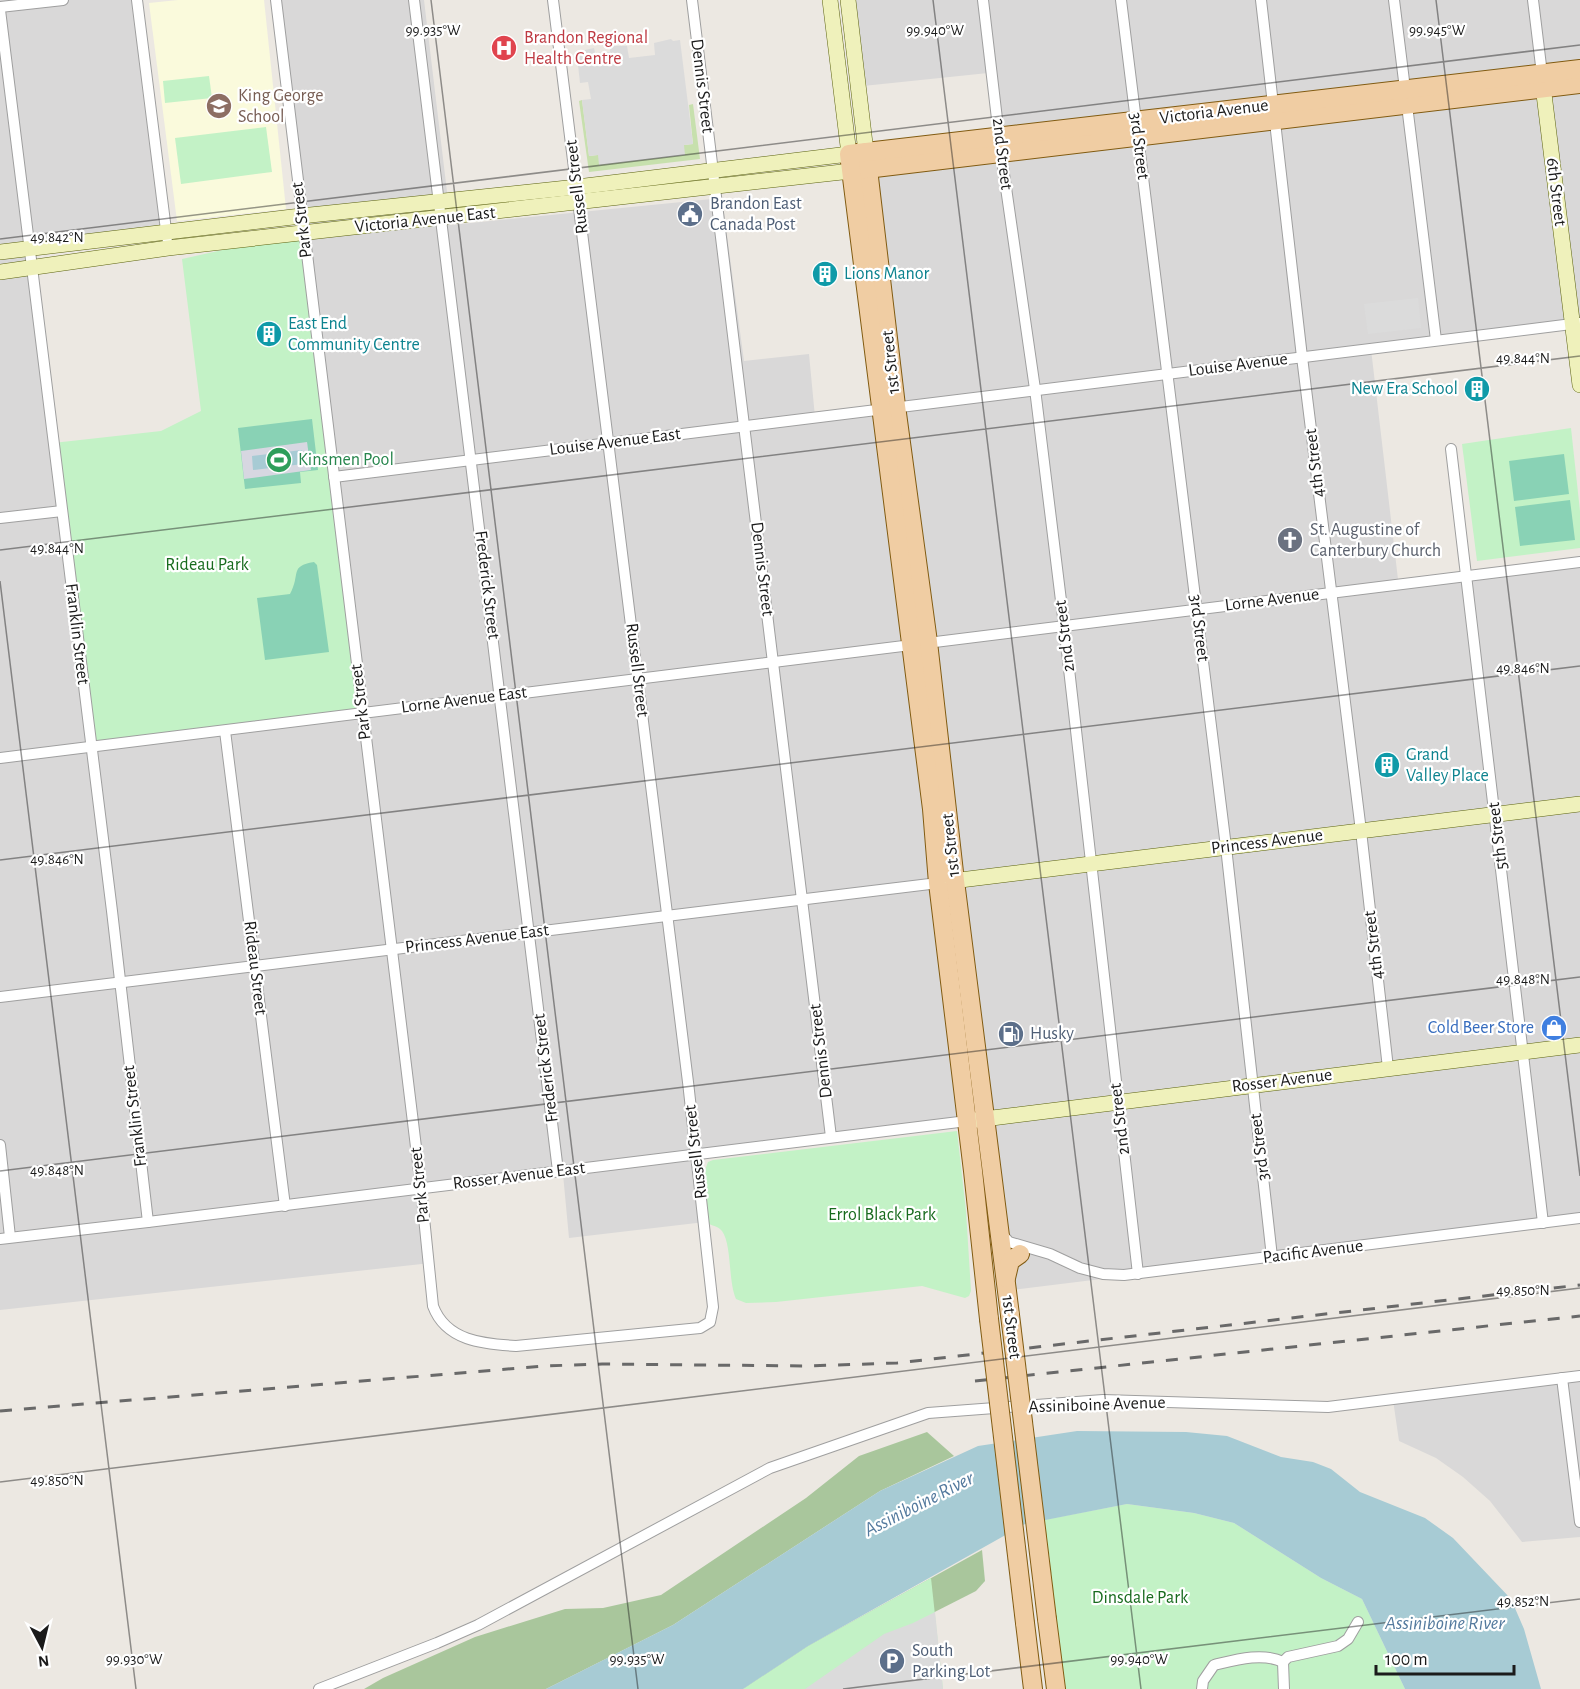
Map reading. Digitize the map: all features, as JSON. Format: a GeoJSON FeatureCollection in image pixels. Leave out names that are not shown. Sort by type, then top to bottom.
{"type":"FeatureCollection","features":[{"type":"Feature","properties":{"kind":"main road","name":"1st Street"},"geometry":{"type":"LineString","coordinates":[[830,0],[858,161],[920,643],[932,809],[946,881],[976,1120],[998,1224],[1056,1689]]}},
{"type":"Feature","properties":{"kind":"main road","name":"1st Street"},"geometry":{"type":"LineString","coordinates":[[848,0],[858,161]]}},
{"type":"Feature","properties":{"kind":"main road","name":"Victoria Avenue"},"geometry":{"type":"LineString","coordinates":[[858,161],[1542,81],[1580,69]]}},
{"type":"Feature","properties":{"kind":"main road","name":"Victoria Avenue"},"geometry":{"type":"LineString","coordinates":[[1542,81],[1580,84]]}},
{"type":"Feature","properties":{"kind":"main road","name":"6th Street"},"geometry":{"type":"LineString","coordinates":[[1542,81],[1576,323],[1580,385]]}},
{"type":"Feature","properties":{"kind":"main road","name":"Victoria Avenue East"},"geometry":{"type":"LineString","coordinates":[[578,194],[713,170],[858,161]]}},
{"type":"Feature","properties":{"kind":"main road","name":"Victoria Avenue East"},"geometry":{"type":"LineString","coordinates":[[0,272],[168,248],[303,232],[440,210],[578,194],[715,186],[858,161]]}},
{"type":"Feature","properties":{"kind":"main road","name":"Victoria Avenue East"},"geometry":{"type":"LineString","coordinates":[[0,252],[301,216],[440,210]]}},
{"type":"Feature","properties":{"kind":"main road","name":"Princess Avenue"},"geometry":{"type":"LineString","coordinates":[[946,881],[1580,804]]}},
{"type":"Feature","properties":{"kind":"main road","name":"Rosser Avenue"},"geometry":{"type":"LineString","coordinates":[[976,1120],[1580,1045]]}},
{"type":"Feature","properties":{"kind":"main road","name":"1st Street"},"geometry":{"type":"LineString","coordinates":[[976,1120],[974,1171],[989,1319],[1034,1689]]}},
{"type":"Feature","properties":{"kind":"main road"},"geometry":{"type":"LineString","coordinates":[[974,1171],[990,1248],[994,1253],[1002,1255]]}},
{"type":"Feature","properties":{"kind":"main road"},"geometry":{"type":"LineString","coordinates":[[1006,1283],[1006,1272],[1010,1261],[1020,1254]]}},
{"type":"Feature","properties":{"kind":"street"},"geometry":{"type":"LineString","coordinates":[[0,8],[63,0]]}},
{"type":"Feature","properties":{"kind":"street"},"geometry":{"type":"LineString","coordinates":[[137,0],[168,248]]}},
{"type":"Feature","properties":{"kind":"street","name":"Park Street"},"geometry":{"type":"LineString","coordinates":[[276,0],[421,1188],[430,1291],[436,1316],[447,1329],[460,1336],[491,1344],[516,1346],[694,1329]]}},
{"type":"Feature","properties":{"kind":"street","name":"Frederick Street"},"geometry":{"type":"LineString","coordinates":[[414,0],[558,1171]]}},
{"type":"Feature","properties":{"kind":"street","name":"Russell Street"},"geometry":{"type":"LineString","coordinates":[[553,0],[639,678],[713,1307],[712,1318],[707,1325],[694,1329]]}},
{"type":"Feature","properties":{"kind":"street","name":"Dennis Street"},"geometry":{"type":"LineString","coordinates":[[692,0],[831,1137]]}},
{"type":"Feature","properties":{"kind":"street","name":"2nd Street"},"geometry":{"type":"LineString","coordinates":[[983,0],[1064,625],[1138,1274]]}},
{"type":"Feature","properties":{"kind":"street","name":"3rd Street"},"geometry":{"type":"LineString","coordinates":[[1121,0],[1226,848],[1272,1257]]}},
{"type":"Feature","properties":{"kind":"street","name":"4th Street"},"geometry":{"type":"LineString","coordinates":[[1261,0],[1389,1068]]}},
{"type":"Feature","properties":{"kind":"street"},"geometry":{"type":"LineString","coordinates":[[1394,0],[1436,340]]}},
{"type":"Feature","properties":{"kind":"street","name":"6th Street"},"geometry":{"type":"LineString","coordinates":[[1533,0],[1542,81]]}},
{"type":"Feature","properties":{"kind":"street","name":"Franklin Street"},"geometry":{"type":"LineString","coordinates":[[0,8],[148,1222]]}},
{"type":"Feature","properties":{"kind":"street","name":"Louise Avenue"},"geometry":{"type":"LineString","coordinates":[[888,407],[1576,323]]}},
{"type":"Feature","properties":{"kind":"street","name":"Louise Avenue East"},"geometry":{"type":"LineString","coordinates":[[334,477],[888,407]]}},
{"type":"Feature","properties":{"kind":"street","name":"5th Street"},"geometry":{"type":"LineString","coordinates":[[1451,449],[1543,1223]]}},
{"type":"Feature","properties":{"kind":"street"},"geometry":{"type":"LineString","coordinates":[[0,518],[62,511]]}},
{"type":"Feature","properties":{"kind":"street","name":"Lorne Avenue"},"geometry":{"type":"LineString","coordinates":[[920,643],[1580,562]]}},
{"type":"Feature","properties":{"kind":"street","name":"Lorne Avenue East"},"geometry":{"type":"LineString","coordinates":[[0,758],[920,643]]}},
{"type":"Feature","properties":{"kind":"street","name":"Rideau Street"},"geometry":{"type":"LineString","coordinates":[[225,731],[285,1206]]}},
{"type":"Feature","properties":{"kind":"street","name":"Princess Avenue East"},"geometry":{"type":"LineString","coordinates":[[0,997],[946,881]]}},
{"type":"Feature","properties":{"kind":"street","name":"Rosser Avenue East"},"geometry":{"type":"LineString","coordinates":[[5,1238],[285,1206],[696,1153],[976,1120]]}},
{"type":"Feature","properties":{"kind":"street"},"geometry":{"type":"LineString","coordinates":[[0,1145],[5,1238]]}},
{"type":"Feature","properties":{"kind":"street","name":"Pacific Avenue"},"geometry":{"type":"LineString","coordinates":[[998,1224],[1000,1233],[1009,1242],[1050,1254],[1090,1271],[1114,1275],[1138,1274],[1580,1218]]}},
{"type":"Feature","properties":{"kind":"street","name":"Pacific Avenue"},"geometry":{"type":"LineString","coordinates":[[1002,1255],[1050,1254]]}},
{"type":"Feature","properties":{"kind":"street","name":"Assiniboine Avenue"},"geometry":{"type":"LineString","coordinates":[[319,1689],[478,1625],[770,1468],[928,1413],[1103,1400],[1328,1407],[1580,1376]]}},
{"type":"Feature","properties":{"kind":"street"},"geometry":{"type":"LineString","coordinates":[[1562,1378],[1580,1522]]}},
{"type":"Feature","properties":{"kind":"street"},"geometry":{"type":"LineString","coordinates":[[1284,1689],[1283,1662],[1288,1657],[1338,1646],[1348,1639],[1358,1622]]}},
{"type":"Feature","properties":{"kind":"street"},"geometry":{"type":"LineString","coordinates":[[1202,1689],[1203,1681],[1214,1665],[1239,1659],[1273,1658],[1283,1662]]}},
{"type":"Feature","properties":{"kind":"shaded area"},"geometry":{"type":"Polygon","coordinates":[[[0,0],[137,0],[166,232],[30,248],[91,746],[349,715],[276,0],[424,0],[451,225],[722,198],[744,361],[809,354],[815,417],[899,406],[878,172],[999,159],[988,73],[863,86],[850,0],[1580,0],[1580,382],[1573,324],[1371,349],[1399,588],[1580,567],[1580,1220],[1012,1290],[993,1120],[696,1154],[705,1222],[569,1238],[563,1174],[421,1188],[431,1263],[0,1310],[0,0]]]}},
{"type":"Feature","properties":{"kind":"shaded area","name":"King George School"},"geometry":{"type":"Polygon","coordinates":[[[178,0],[264,0],[286,209],[177,221],[149,3],[178,0]]]}},
{"type":"Feature","properties":{"kind":"shaded area"},"geometry":{"type":"Polygon","coordinates":[[[671,39],[680,40],[693,144],[684,145],[685,155],[599,165],[598,155],[589,156],[582,100],[591,99],[588,82],[580,83],[577,56],[585,55],[585,50],[594,48],[595,53],[610,52],[610,46],[627,46],[629,58],[655,55],[654,43],[671,39]]]}},
{"type":"Feature","properties":{"kind":"shaded area"},"geometry":{"type":"Polygon","coordinates":[[[1418,298],[1421,328],[1368,334],[1364,304],[1418,298]]]}},
{"type":"Feature","properties":{"kind":"shaded area"},"geometry":{"type":"Polygon","coordinates":[[[307,442],[311,470],[244,479],[241,451],[307,442]]]}},
{"type":"Feature","properties":{"kind":"shaded area"},"geometry":{"type":"Polygon","coordinates":[[[1580,1376],[1580,1537],[1522,1542],[1490,1501],[1463,1477],[1436,1458],[1399,1441],[1393,1400],[1580,1376]]]}},
{"type":"Feature","properties":{"kind":"shaded area"},"geometry":{"type":"Polygon","coordinates":[[[927,1432],[954,1456],[880,1491],[673,1625],[546,1689],[364,1689],[383,1678],[475,1637],[565,1609],[603,1608],[661,1595],[806,1498],[859,1456],[927,1432]]]}},
{"type":"Feature","properties":{"kind":"shaded area"},"geometry":{"type":"Polygon","coordinates":[[[982,1550],[985,1581],[976,1591],[913,1623],[743,1689],[808,1646],[982,1550]]]}},
{"type":"Feature","properties":{"kind":"shaded area","name":"South Parking Lot"},"geometry":{"type":"Polygon","coordinates":[[[935,1612],[943,1689],[805,1689],[884,1634],[935,1612]]]}},
{"type":"Feature","properties":{"kind":"green space"},"geometry":{"type":"Polygon","coordinates":[[[209,76],[212,98],[165,103],[163,81],[209,76]]]}},
{"type":"Feature","properties":{"kind":"green space"},"geometry":{"type":"Polygon","coordinates":[[[582,100],[589,156],[693,144],[689,105],[693,104],[700,159],[589,172],[579,101],[582,100]]]}},
{"type":"Feature","properties":{"kind":"green space"},"geometry":{"type":"Polygon","coordinates":[[[266,127],[272,172],[181,184],[175,138],[266,127]]]}},
{"type":"Feature","properties":{"kind":"green space","name":"Rideau Park"},"geometry":{"type":"Polygon","coordinates":[[[303,232],[362,713],[91,747],[53,443],[161,431],[201,411],[182,259],[303,232]]]}},
{"type":"Feature","properties":{"kind":"green space","name":"Kinsmen Pool"},"geometry":{"type":"Polygon","coordinates":[[[312,419],[318,470],[300,472],[301,483],[245,489],[238,428],[312,419]]]}},
{"type":"Feature","properties":{"kind":"green space"},"geometry":{"type":"Polygon","coordinates":[[[1571,428],[1580,511],[1580,548],[1477,561],[1462,444],[1571,428]]]}},
{"type":"Feature","properties":{"kind":"green space"},"geometry":{"type":"Polygon","coordinates":[[[1564,454],[1569,494],[1514,501],[1509,461],[1564,454]]]}},
{"type":"Feature","properties":{"kind":"green space"},"geometry":{"type":"Polygon","coordinates":[[[1570,500],[1575,540],[1520,546],[1515,507],[1570,500]]]}},
{"type":"Feature","properties":{"kind":"green space"},"geometry":{"type":"Polygon","coordinates":[[[314,562],[317,565],[329,652],[265,660],[257,598],[290,594],[298,569],[314,562]]]}},
{"type":"Feature","properties":{"kind":"green space","name":"Errol Black Park"},"geometry":{"type":"Polygon","coordinates":[[[957,1131],[966,1211],[971,1291],[969,1296],[965,1298],[922,1286],[776,1302],[746,1303],[736,1299],[725,1237],[719,1228],[709,1224],[704,1173],[708,1162],[957,1131]]]}},
{"type":"Feature","properties":{"kind":"green space","name":"Dinsdale Park"},"geometry":{"type":"Polygon","coordinates":[[[1127,1504],[1194,1513],[1234,1523],[1321,1578],[1362,1599],[1405,1689],[1058,1689],[1038,1521],[1127,1504]]]}},
{"type":"Feature","properties":{"kind":"green space"},"geometry":{"type":"Polygon","coordinates":[[[931,1578],[943,1689],[743,1689],[808,1646],[931,1578]]]}},
{"type":"Feature","properties":{"kind":"water"},"geometry":{"type":"Polygon","coordinates":[[[302,450],[303,464],[253,470],[252,456],[302,450]]]}},
{"type":"Feature","properties":{"kind":"water","name":"Assiniboine River"},"geometry":{"type":"Polygon","coordinates":[[[1077,1431],[1186,1432],[1227,1436],[1281,1457],[1313,1462],[1331,1469],[1360,1492],[1425,1518],[1453,1538],[1511,1599],[1524,1629],[1541,1689],[1405,1689],[1362,1599],[1321,1578],[1234,1523],[1194,1513],[1127,1504],[1025,1524],[808,1646],[743,1689],[546,1689],[673,1625],[880,1491],[978,1446],[1077,1431]]]}},
{"type":"Feature","properties":{"kind":"railway"},"geometry":{"type":"LineString","coordinates":[[0,1411],[544,1366],[602,1364],[806,1366],[897,1363],[1580,1285]]}},
{"type":"Feature","properties":{"kind":"railway"},"geometry":{"type":"LineString","coordinates":[[975,1381],[1580,1316]]}},
{"type":"Feature","properties":{"kind":"place","name":"Brandon Regional Health Centre"},"geometry":{"type":"Point","coordinates":[504,48]}},
{"type":"Feature","properties":{"kind":"place","name":"King George School"},"geometry":{"type":"Point","coordinates":[219,106]}},
{"type":"Feature","properties":{"kind":"place","name":"Brandon East Canada Post"},"geometry":{"type":"Point","coordinates":[690,214]}},
{"type":"Feature","properties":{"kind":"place","name":"Lions Manor"},"geometry":{"type":"Point","coordinates":[825,274]}},
{"type":"Feature","properties":{"kind":"place","name":"East End Community Centre"},"geometry":{"type":"Point","coordinates":[269,334]}},
{"type":"Feature","properties":{"kind":"place","name":"New Era School"},"geometry":{"type":"Point","coordinates":[1477,389]}},
{"type":"Feature","properties":{"kind":"place","name":"Kinsmen Pool"},"geometry":{"type":"Point","coordinates":[279,460]}},
{"type":"Feature","properties":{"kind":"place","name":"St. Augustine of Canterbury Church"},"geometry":{"type":"Point","coordinates":[1290,540]}},
{"type":"Feature","properties":{"kind":"place","name":"Grand Valley Place"},"geometry":{"type":"Point","coordinates":[1387,765]}},
{"type":"Feature","properties":{"kind":"place","name":"Cold Beer Store"},"geometry":{"type":"Point","coordinates":[1554,1028]}},
{"type":"Feature","properties":{"kind":"place","name":"Husky"},"geometry":{"type":"Point","coordinates":[1011,1034]}},
{"type":"Feature","properties":{"kind":"place","name":"South Parking Lot"},"geometry":{"type":"Point","coordinates":[892,1661]}}]}
